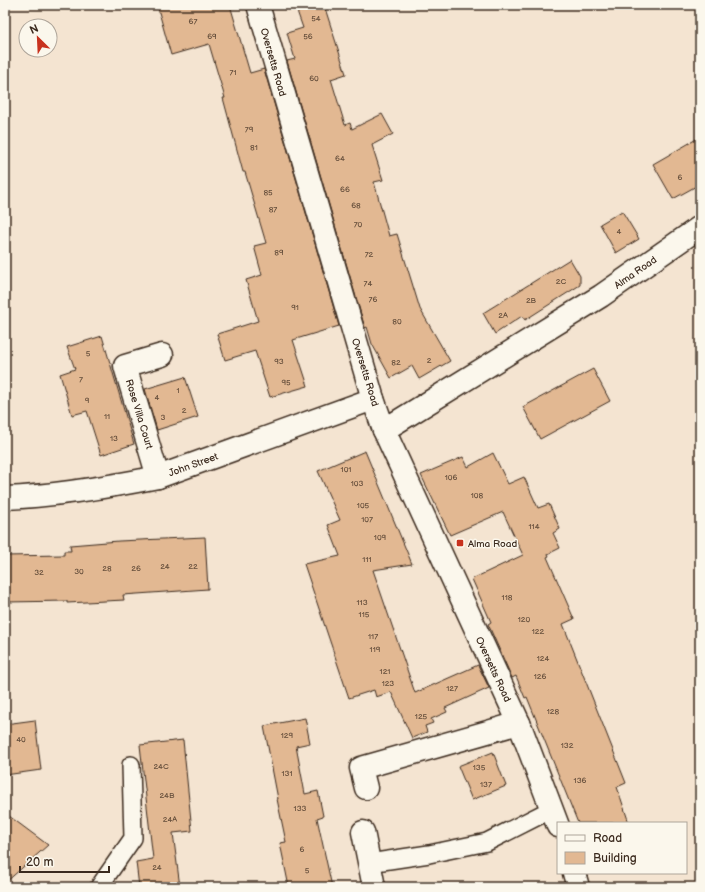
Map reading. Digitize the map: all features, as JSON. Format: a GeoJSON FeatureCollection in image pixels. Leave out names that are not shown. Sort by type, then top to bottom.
{"type":"FeatureCollection","features":[{"type":"Feature","properties":{"kind":"street","name":"Oversetts Road"},"geometry":{"type":"LineString","coordinates":[[258,5],[373,399],[384,430],[519,723],[555,817]]}},
{"type":"Feature","properties":{"kind":"street","name":"Alma Road"},"geometry":{"type":"LineString","coordinates":[[384,430],[601,296],[700,227]]}},
{"type":"Feature","properties":{"kind":"street","name":"Rose Villa Court"},"geometry":{"type":"LineString","coordinates":[[158,476],[125,366],[162,355]]}},
{"type":"Feature","properties":{"kind":"street","name":"John Street"},"geometry":{"type":"LineString","coordinates":[[5,498],[34,496],[125,483],[158,476],[373,399]]}},
{"type":"Feature","properties":{"kind":"street"},"geometry":{"type":"LineString","coordinates":[[366,788],[360,768],[519,723]]}},
{"type":"Feature","properties":{"kind":"street"},"geometry":{"type":"LineString","coordinates":[[363,832],[374,887]]}},
{"type":"Feature","properties":{"kind":"street"},"geometry":{"type":"LineString","coordinates":[[574,874],[578,887]]}},
{"type":"Feature","properties":{"kind":"lane"},"geometry":{"type":"LineString","coordinates":[[99,887],[133,838],[131,765]]}},
{"type":"Feature","properties":{"kind":"lane"},"geometry":{"type":"LineString","coordinates":[[369,863],[429,854],[487,842],[555,817]]}},
{"type":"Feature","properties":{"kind":"building"},"geometry":{"type":"Polygon","coordinates":[[[157,5],[230,5],[250,73],[264,69],[339,326],[293,340],[308,386],[270,397],[255,351],[225,360],[217,334],[258,321],[246,280],[262,275],[254,246],[266,243],[245,172],[243,172],[223,98],[225,98],[209,44],[171,55],[157,5]]]}},
{"type":"Feature","properties":{"kind":"building"},"geometry":{"type":"Polygon","coordinates":[[[315,5],[324,5],[346,74],[331,79],[345,125],[350,123],[352,129],[382,114],[393,134],[372,145],[383,180],[374,182],[389,236],[397,234],[420,309],[450,361],[419,379],[412,366],[391,378],[372,344],[367,327],[365,328],[287,61],[295,59],[287,33],[303,28],[297,11],[315,5]]]}},
{"type":"Feature","properties":{"kind":"building"},"geometry":{"type":"Polygon","coordinates":[[[700,137],[700,184],[673,199],[653,164],[700,137]]]}},
{"type":"Feature","properties":{"kind":"building"},"geometry":{"type":"Polygon","coordinates":[[[622,211],[639,239],[616,253],[600,224],[622,211]]]}},
{"type":"Feature","properties":{"kind":"building"},"geometry":{"type":"Polygon","coordinates":[[[570,259],[580,276],[580,285],[525,320],[522,316],[495,334],[483,313],[570,259]]]}},
{"type":"Feature","properties":{"kind":"building"},"geometry":{"type":"Polygon","coordinates":[[[102,336],[134,444],[101,455],[87,411],[72,415],[60,374],[75,369],[67,347],[102,336]]]}},
{"type":"Feature","properties":{"kind":"building"},"geometry":{"type":"Polygon","coordinates":[[[593,369],[610,401],[540,439],[523,407],[593,369]]]}},
{"type":"Feature","properties":{"kind":"building"},"geometry":{"type":"Polygon","coordinates":[[[185,377],[198,417],[157,430],[145,389],[185,377]]]}},
{"type":"Feature","properties":{"kind":"building"},"geometry":{"type":"Polygon","coordinates":[[[365,451],[412,564],[373,570],[415,693],[478,665],[489,688],[445,708],[447,712],[431,719],[433,723],[425,726],[427,732],[412,738],[391,692],[376,697],[374,690],[349,698],[304,564],[340,556],[328,525],[340,520],[318,471],[365,451]]]}},
{"type":"Feature","properties":{"kind":"building"},"geometry":{"type":"Polygon","coordinates":[[[493,453],[508,484],[524,477],[538,508],[549,504],[560,529],[553,533],[560,548],[548,554],[549,556],[547,557],[574,619],[563,624],[626,783],[617,787],[629,822],[578,822],[527,697],[525,698],[516,676],[512,678],[488,624],[491,622],[472,579],[523,555],[503,512],[450,535],[421,475],[463,457],[468,467],[493,453]]]}},
{"type":"Feature","properties":{"kind":"building"},"geometry":{"type":"Polygon","coordinates":[[[205,537],[208,589],[123,595],[124,600],[67,603],[67,601],[6,602],[5,556],[64,555],[64,551],[71,551],[70,545],[205,537]]]}},
{"type":"Feature","properties":{"kind":"building"},"geometry":{"type":"Polygon","coordinates":[[[305,718],[310,743],[296,746],[305,794],[318,791],[323,816],[317,818],[332,887],[289,887],[280,843],[286,842],[264,726],[305,718]]]}},
{"type":"Feature","properties":{"kind":"building"},"geometry":{"type":"Polygon","coordinates":[[[35,720],[41,770],[5,775],[5,724],[35,720]]]}},
{"type":"Feature","properties":{"kind":"building"},"geometry":{"type":"Polygon","coordinates":[[[183,740],[192,831],[173,833],[180,887],[139,887],[136,862],[153,859],[140,745],[183,740]]]}},
{"type":"Feature","properties":{"kind":"building"},"geometry":{"type":"Polygon","coordinates":[[[493,752],[506,786],[472,800],[458,766],[493,752]]]}},
{"type":"Feature","properties":{"kind":"building"},"geometry":{"type":"Polygon","coordinates":[[[5,813],[48,845],[5,883],[5,813]]]}},
{"type":"Feature","properties":{"kind":"place","name":"Alma Road"},"geometry":{"type":"Point","coordinates":[460,543]}}]}
